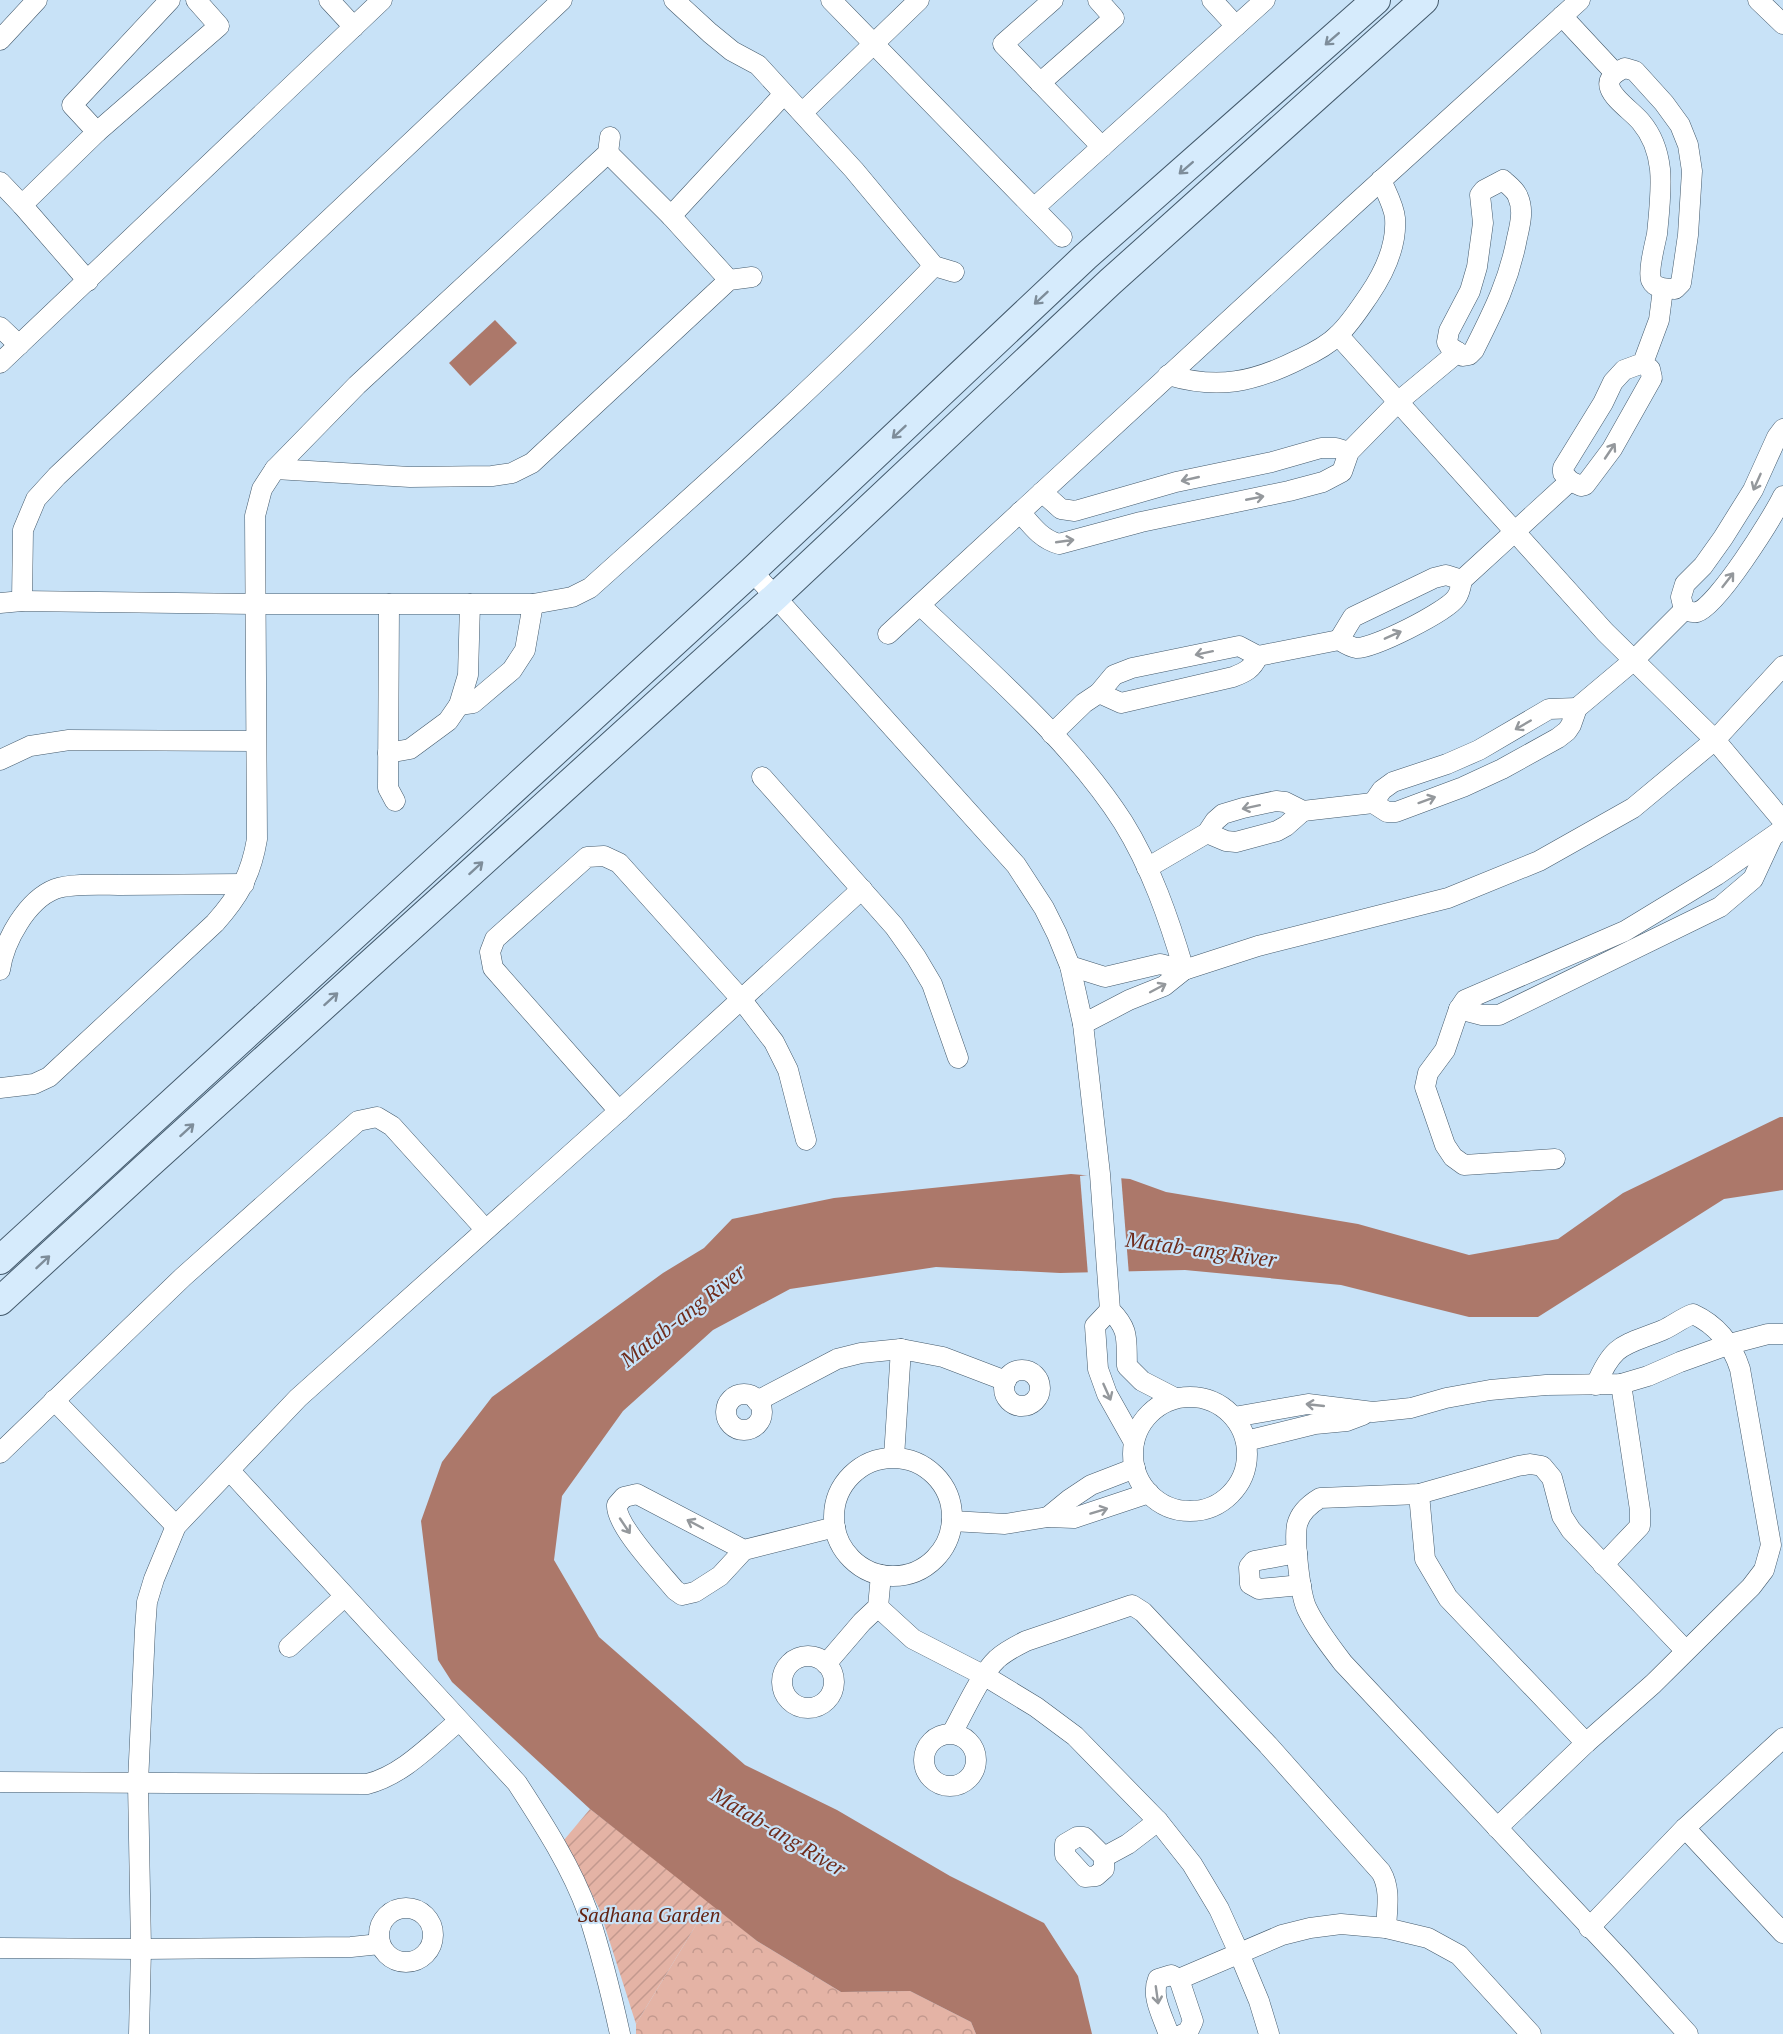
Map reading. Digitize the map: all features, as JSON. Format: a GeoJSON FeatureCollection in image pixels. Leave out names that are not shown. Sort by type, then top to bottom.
{"type":"FeatureCollection","features":[{"type":"Feature","properties":{"kind":"street"},"geometry":{"type":"LineString","coordinates":[[0,40],[37,0]]}},
{"type":"Feature","properties":{"kind":"street"},"geometry":{"type":"LineString","coordinates":[[97,132],[72,105],[170,0]]}},
{"type":"Feature","properties":{"kind":"street"},"geometry":{"type":"LineString","coordinates":[[22,205],[97,132],[219,26],[196,0]]}},
{"type":"Feature","properties":{"kind":"street"},"geometry":{"type":"LineString","coordinates":[[328,0],[354,27]]}},
{"type":"Feature","properties":{"kind":"street"},"geometry":{"type":"LineString","coordinates":[[0,363],[382,0]]}},
{"type":"Feature","properties":{"kind":"street"},"geometry":{"type":"LineString","coordinates":[[22,601],[23,530],[36,499],[57,476],[562,0]]}},
{"type":"Feature","properties":{"kind":"street"},"geometry":{"type":"LineString","coordinates":[[674,0],[732,51],[759,64],[854,170],[934,266],[954,272]]}},
{"type":"Feature","properties":{"kind":"street"},"geometry":{"type":"LineString","coordinates":[[831,0],[1062,237]]}},
{"type":"Feature","properties":{"kind":"street"},"geometry":{"type":"LineString","coordinates":[[803,112],[919,0]]}},
{"type":"Feature","properties":{"kind":"street"},"geometry":{"type":"LineString","coordinates":[[1053,0],[1003,44],[1102,147]]}},
{"type":"Feature","properties":{"kind":"street"},"geometry":{"type":"LineString","coordinates":[[1040,83],[1114,18],[1098,0]]}},
{"type":"Feature","properties":{"kind":"street"},"geometry":{"type":"LineString","coordinates":[[1212,0],[1236,26]]}},
{"type":"Feature","properties":{"kind":"street"},"geometry":{"type":"LineString","coordinates":[[1034,208],[1265,0]]}},
{"type":"Feature","properties":{"kind":"street"},"geometry":{"type":"LineString","coordinates":[[0,1260],[752,571],[1085,257],[1376,0]]}},
{"type":"Feature","properties":{"kind":"street"},"geometry":{"type":"LineString","coordinates":[[0,1301],[775,597],[1110,282],[1424,0]]}},
{"type":"Feature","properties":{"kind":"street"},"geometry":{"type":"LineString","coordinates":[[888,634],[1168,375],[1580,0]]}},
{"type":"Feature","properties":{"kind":"street"},"geometry":{"type":"LineString","coordinates":[[1758,0],[1783,24]]}},
{"type":"Feature","properties":{"kind":"street"},"geometry":{"type":"LineString","coordinates":[[1562,16],[1615,73]]}},
{"type":"Feature","properties":{"kind":"street"},"geometry":{"type":"LineString","coordinates":[[1625,68],[1635,71],[1664,103],[1680,124],[1688,145],[1692,171],[1688,235],[1681,283],[1675,289],[1663,289],[1653,283],[1650,276],[1657,231],[1660,171],[1656,147],[1641,122],[1612,94],[1609,82],[1615,73],[1625,68]]}},
{"type":"Feature","properties":{"kind":"street"},"geometry":{"type":"LineString","coordinates":[[671,216],[784,94]]}},
{"type":"Feature","properties":{"kind":"street"},"geometry":{"type":"LineString","coordinates":[[0,1088],[34,1084],[49,1077],[215,923],[232,904],[244,884],[253,863],[257,839],[255,516],[262,489],[275,469],[357,385],[609,145],[729,280]]}},
{"type":"Feature","properties":{"kind":"street"},"geometry":{"type":"LineString","coordinates":[[1168,375],[1190,382],[1209,383],[1260,378],[1313,352],[1338,335],[1374,287],[1387,263],[1393,243],[1395,217],[1381,180]]}},
{"type":"Feature","properties":{"kind":"street"},"geometry":{"type":"LineString","coordinates":[[1503,180],[1515,191],[1521,208],[1521,219],[1511,267],[1499,302],[1474,350],[1463,356],[1458,352],[1447,342],[1449,331],[1470,291],[1477,267],[1483,223],[1480,195],[1484,190],[1503,180]]}},
{"type":"Feature","properties":{"kind":"street"},"geometry":{"type":"LineString","coordinates":[[0,182],[88,281]]}},
{"type":"Feature","properties":{"kind":"street"},"geometry":{"type":"LineString","coordinates":[[0,603],[22,601],[533,604],[572,597],[590,588],[772,423],[876,326],[934,266]]}},
{"type":"Feature","properties":{"kind":"street"},"geometry":{"type":"LineString","coordinates":[[275,469],[410,477],[492,476],[512,473],[532,464],[729,280],[752,277]]}},
{"type":"Feature","properties":{"kind":"street"},"geometry":{"type":"LineString","coordinates":[[1643,363],[1650,369],[1652,378],[1612,449],[1585,485],[1581,486],[1570,481],[1563,473],[1563,468],[1603,403],[1613,382],[1624,370],[1643,363],[1659,320],[1663,289]]}},
{"type":"Feature","properties":{"kind":"street"},"geometry":{"type":"LineString","coordinates":[[0,327],[19,345]]}},
{"type":"Feature","properties":{"kind":"street"},"geometry":{"type":"LineString","coordinates":[[1338,335],[1565,589],[1633,661],[1715,740],[1780,828]]}},
{"type":"Feature","properties":{"kind":"street"},"geometry":{"type":"LineString","coordinates":[[1020,512],[1040,535],[1048,541],[1059,544],[1141,522],[1323,482],[1342,472],[1349,452],[1399,401],[1458,352]]}},
{"type":"Feature","properties":{"kind":"street"},"geometry":{"type":"LineString","coordinates":[[1684,610],[1681,597],[1685,584],[1703,566],[1754,490],[1777,437],[1783,429]]}},
{"type":"Feature","properties":{"kind":"street"},"geometry":{"type":"LineString","coordinates":[[1042,492],[1061,509],[1075,511],[1176,483],[1272,462],[1321,448],[1336,448],[1349,452]]}},
{"type":"Feature","properties":{"kind":"street"},"geometry":{"type":"LineString","coordinates":[[1052,734],[1084,703],[1099,693],[1114,675],[1132,668],[1239,646],[1258,656],[1339,640],[1351,647],[1359,648],[1387,638],[1424,620],[1449,605],[1456,597],[1462,580],[1570,481]]}},
{"type":"Feature","properties":{"kind":"street"},"geometry":{"type":"LineString","coordinates":[[1684,610],[1696,613],[1702,610],[1726,584],[1756,542],[1783,496]]}},
{"type":"Feature","properties":{"kind":"street"},"geometry":{"type":"LineString","coordinates":[[752,571],[1016,865],[1044,908],[1070,966],[1083,1024],[1100,1174],[1110,1310],[1123,1323],[1126,1334],[1127,1366],[1142,1381],[1175,1398]]}},
{"type":"Feature","properties":{"kind":"street"},"geometry":{"type":"LineString","coordinates":[[1339,640],[1353,617],[1434,578],[1446,575],[1462,580]]}},
{"type":"Feature","properties":{"kind":"street"},"geometry":{"type":"LineString","coordinates":[[389,604],[388,788],[395,801]]}},
{"type":"Feature","properties":{"kind":"street"},"geometry":{"type":"LineString","coordinates":[[388,753],[410,749],[448,721],[459,705],[468,675],[470,604]]}},
{"type":"Feature","properties":{"kind":"street"},"geometry":{"type":"LineString","coordinates":[[459,705],[474,703],[512,670],[525,650],[533,604]]}},
{"type":"Feature","properties":{"kind":"street"},"geometry":{"type":"LineString","coordinates":[[920,605],[1052,734],[1092,780],[1122,822],[1147,868],[1160,896],[1184,970]]}},
{"type":"Feature","properties":{"kind":"street"},"geometry":{"type":"LineString","coordinates":[[1147,868],[1207,833],[1223,814],[1244,808],[1276,801],[1285,802],[1303,811],[1373,803],[1387,812],[1396,812],[1463,787],[1502,769],[1567,731],[1577,708],[1633,661],[1684,610]]}},
{"type":"Feature","properties":{"kind":"street"},"geometry":{"type":"LineString","coordinates":[[1099,693],[1121,703],[1233,677],[1247,672],[1254,665],[1258,656]]}},
{"type":"Feature","properties":{"kind":"street"},"geometry":{"type":"LineString","coordinates":[[1083,1024],[1129,1000],[1164,986],[1184,970],[1258,946],[1448,897],[1539,861],[1633,808],[1715,740],[1783,666]]}},
{"type":"Feature","properties":{"kind":"street"},"geometry":{"type":"LineString","coordinates":[[1373,803],[1382,790],[1394,782],[1447,764],[1479,750],[1549,709],[1577,708]]}},
{"type":"Feature","properties":{"kind":"street"},"geometry":{"type":"LineString","coordinates":[[0,760],[30,746],[69,740],[255,741]]}},
{"type":"Feature","properties":{"kind":"street"},"geometry":{"type":"LineString","coordinates":[[762,777],[894,926],[932,984],[958,1058]]}},
{"type":"Feature","properties":{"kind":"street"},"geometry":{"type":"LineString","coordinates":[[1207,833],[1226,841],[1236,842],[1277,831],[1303,811]]}},
{"type":"Feature","properties":{"kind":"street"},"geometry":{"type":"LineString","coordinates":[[1458,1009],[1482,1015],[1499,1015],[1720,907],[1753,879],[1780,828]]}},
{"type":"Feature","properties":{"kind":"street"},"geometry":{"type":"LineString","coordinates":[[1555,1158],[1464,1165],[1453,1157],[1445,1145],[1425,1087],[1428,1073],[1445,1050],[1458,1009],[1466,1000],[1625,931],[1717,875],[1780,828]]}},
{"type":"Feature","properties":{"kind":"street"},"geometry":{"type":"LineString","coordinates":[[619,1111],[493,968],[490,952],[495,939],[587,856],[604,856],[619,863],[741,999],[774,1042],[788,1070],[807,1140]]}},
{"type":"Feature","properties":{"kind":"street"},"geometry":{"type":"LineString","coordinates":[[0,970],[1,961],[22,917],[38,901],[56,889],[87,885],[244,884]]}},
{"type":"Feature","properties":{"kind":"street"},"geometry":{"type":"LineString","coordinates":[[139,2034],[141,1949],[138,1783],[147,1602],[176,1526],[298,1398],[484,1229],[619,1111],[862,889]]}},
{"type":"Feature","properties":{"kind":"street"},"geometry":{"type":"LineString","coordinates":[[1070,966],[1105,977],[1160,964],[1184,970]]}},
{"type":"Feature","properties":{"kind":"street"},"geometry":{"type":"LineString","coordinates":[[0,1453],[183,1277],[358,1121],[376,1117],[392,1126],[484,1229]]}},
{"type":"Feature","properties":{"kind":"street"},"geometry":{"type":"LineString","coordinates":[[1110,1310],[1095,1326],[1098,1369],[1107,1394],[1134,1442]]}},
{"type":"Feature","properties":{"kind":"street"},"geometry":{"type":"LineString","coordinates":[[1497,1828],[1586,1743],[1653,1684],[1751,1587],[1764,1570],[1771,1545],[1740,1369],[1730,1344],[1702,1318],[1693,1314],[1684,1317],[1665,1329],[1624,1344],[1604,1366],[1596,1384]]}},
{"type":"Feature","properties":{"kind":"street"},"geometry":{"type":"LineString","coordinates":[[1234,1417],[1308,1404],[1373,1412],[1411,1408],[1446,1398],[1490,1390],[1546,1385],[1621,1384],[1730,1344],[1768,1334],[1783,1334]]}},
{"type":"Feature","properties":{"kind":"street"},"geometry":{"type":"LineString","coordinates":[[894,1457],[901,1349]]}},
{"type":"Feature","properties":{"kind":"street"},"geometry":{"type":"LineString","coordinates":[[757,1401],[837,1359],[861,1353],[901,1349],[943,1357],[1006,1381]]}},
{"type":"Feature","properties":{"kind":"street"},"geometry":{"type":"LineString","coordinates":[[1603,1565],[1640,1526],[1640,1510],[1621,1384]]}},
{"type":"Feature","properties":{"kind":"street"},"geometry":{"type":"LineString","coordinates":[[1197,1396],[1218,1403],[1234,1417],[1246,1441],[1246,1460],[1242,1478],[1231,1493],[1216,1504],[1199,1510],[1181,1510],[1164,1504],[1149,1493],[1140,1482],[1135,1468],[1134,1442],[1139,1427],[1148,1414],[1160,1405],[1175,1398],[1197,1396]]}},
{"type":"Feature","properties":{"kind":"street"},"geometry":{"type":"LineString","coordinates":[[54,1400],[176,1526]]}},
{"type":"Feature","properties":{"kind":"street"},"geometry":{"type":"LineString","coordinates":[[1246,1441],[1315,1424],[1347,1421],[1373,1412]]}},
{"type":"Feature","properties":{"kind":"street"},"geometry":{"type":"LineString","coordinates":[[894,1457],[913,1461],[930,1470],[943,1484],[951,1502],[952,1521],[947,1541],[942,1549],[920,1570],[901,1576],[881,1575],[864,1569],[850,1558],[840,1544],[835,1527],[835,1506],[842,1486],[856,1471],[874,1461],[894,1457]]}},
{"type":"Feature","properties":{"kind":"street"},"geometry":{"type":"LineString","coordinates":[[1685,1650],[1571,1530],[1562,1516],[1552,1478],[1542,1466],[1530,1464],[1518,1466],[1419,1494],[1320,1498],[1306,1506],[1297,1525],[1297,1553],[1306,1607],[1343,1663],[1688,2034]]}},
{"type":"Feature","properties":{"kind":"street"},"geometry":{"type":"LineString","coordinates":[[1048,1516],[1091,1485],[1135,1468]]}},
{"type":"Feature","properties":{"kind":"street"},"geometry":{"type":"LineString","coordinates":[[230,1471],[518,1783],[547,1830],[587,1911],[609,1985],[620,2034]]}},
{"type":"Feature","properties":{"kind":"street"},"geometry":{"type":"LineString","coordinates":[[952,1521],[1005,1524],[1048,1516],[1074,1518],[1149,1493]]}},
{"type":"Feature","properties":{"kind":"street"},"geometry":{"type":"LineString","coordinates":[[744,1550],[637,1494],[624,1497],[617,1506],[618,1516],[637,1545],[675,1590],[682,1595],[695,1592],[720,1576],[744,1550],[835,1527]]}},
{"type":"Feature","properties":{"kind":"street"},"geometry":{"type":"LineString","coordinates":[[1419,1494],[1425,1558],[1448,1598],[1586,1743]]}},
{"type":"Feature","properties":{"kind":"street"},"geometry":{"type":"LineString","coordinates":[[1297,1553],[1254,1561],[1249,1567],[1250,1584],[1259,1589],[1301,1585]]}},
{"type":"Feature","properties":{"kind":"street"},"geometry":{"type":"LineString","coordinates":[[826,1664],[878,1607],[881,1575]]}},
{"type":"Feature","properties":{"kind":"street"},"geometry":{"type":"LineString","coordinates":[[289,1647],[344,1597]]}},
{"type":"Feature","properties":{"kind":"street"},"geometry":{"type":"LineString","coordinates":[[952,1733],[996,1659],[1010,1649],[1026,1641],[1132,1605],[1138,1608],[1268,1745],[1381,1872],[1387,1881],[1386,1928]]}},
{"type":"Feature","properties":{"kind":"street"},"geometry":{"type":"LineString","coordinates":[[878,1607],[913,1638],[985,1676],[1036,1707],[1076,1736],[1158,1821],[1192,1864],[1219,1909],[1259,2001],[1269,2034]]}},
{"type":"Feature","properties":{"kind":"street"},"geometry":{"type":"LineString","coordinates":[[0,1782],[367,1784],[395,1774],[459,1720]]}},
{"type":"Feature","properties":{"kind":"street"},"geometry":{"type":"LineString","coordinates":[[1589,1928],[1685,1828],[1783,1738]]}},
{"type":"Feature","properties":{"kind":"street"},"geometry":{"type":"LineString","coordinates":[[1104,1857],[1128,1844],[1158,1821]]}},
{"type":"Feature","properties":{"kind":"street"},"geometry":{"type":"LineString","coordinates":[[1685,1828],[1783,1933]]}},
{"type":"Feature","properties":{"kind":"street"},"geometry":{"type":"LineString","coordinates":[[1179,1979],[1282,1935],[1310,1928],[1341,1924],[1386,1928],[1428,1938],[1459,1955],[1531,2034]]}},
{"type":"Feature","properties":{"kind":"street"},"geometry":{"type":"LineString","coordinates":[[0,1948],[351,1947],[380,1944]]}},
{"type":"Feature","properties":{"kind":"street"},"geometry":{"type":"LineString","coordinates":[[1171,2034],[1168,2032],[1155,1994],[1155,1986],[1158,1979],[1172,1975],[1179,1979],[1193,2021],[1188,2032],[1183,2034]]}},
{"type":"Feature","properties":{"kind":"green space","name":"Sadhana Garden"},"geometry":{"type":"Polygon","coordinates":[[[590,1809],[710,1902],[636,2024],[599,1908],[564,1840],[590,1809]]]}},
{"type":"Feature","properties":{"kind":"green space"},"geometry":{"type":"Polygon","coordinates":[[[710,1902],[757,1941],[841,1992],[910,1991],[971,2022],[976,2034],[636,2034],[636,2024],[710,1902]]]}},
{"type":"Feature","properties":{"kind":"water"},"geometry":{"type":"Polygon","coordinates":[[[495,320],[517,343],[470,386],[449,363],[495,320]]]}},
{"type":"Feature","properties":{"kind":"water","name":"Matab-ang River"},"geometry":{"type":"Polygon","coordinates":[[[1783,1117],[1783,1190],[1724,1199],[1538,1317],[1469,1317],[1341,1285],[1185,1270],[1060,1273],[936,1267],[790,1289],[713,1330],[623,1411],[562,1496],[554,1560],[599,1637],[745,1765],[837,1810],[950,1876],[1044,1923],[1078,1976],[1092,2034],[976,2034],[971,2022],[910,1991],[841,1992],[757,1941],[590,1809],[452,1682],[438,1660],[421,1521],[442,1462],[492,1397],[663,1273],[704,1248],[732,1219],[834,1198],[1071,1174],[1130,1179],[1166,1192],[1358,1224],[1469,1255],[1558,1239],[1623,1193],[1783,1117]]]}},
{"type":"Feature","properties":{"kind":"pier"},"geometry":{"type":"Polygon","coordinates":[[[1105,1173],[1121,1175],[1129,1275],[1088,1275],[1080,1176],[1105,1173]]]}}]}
